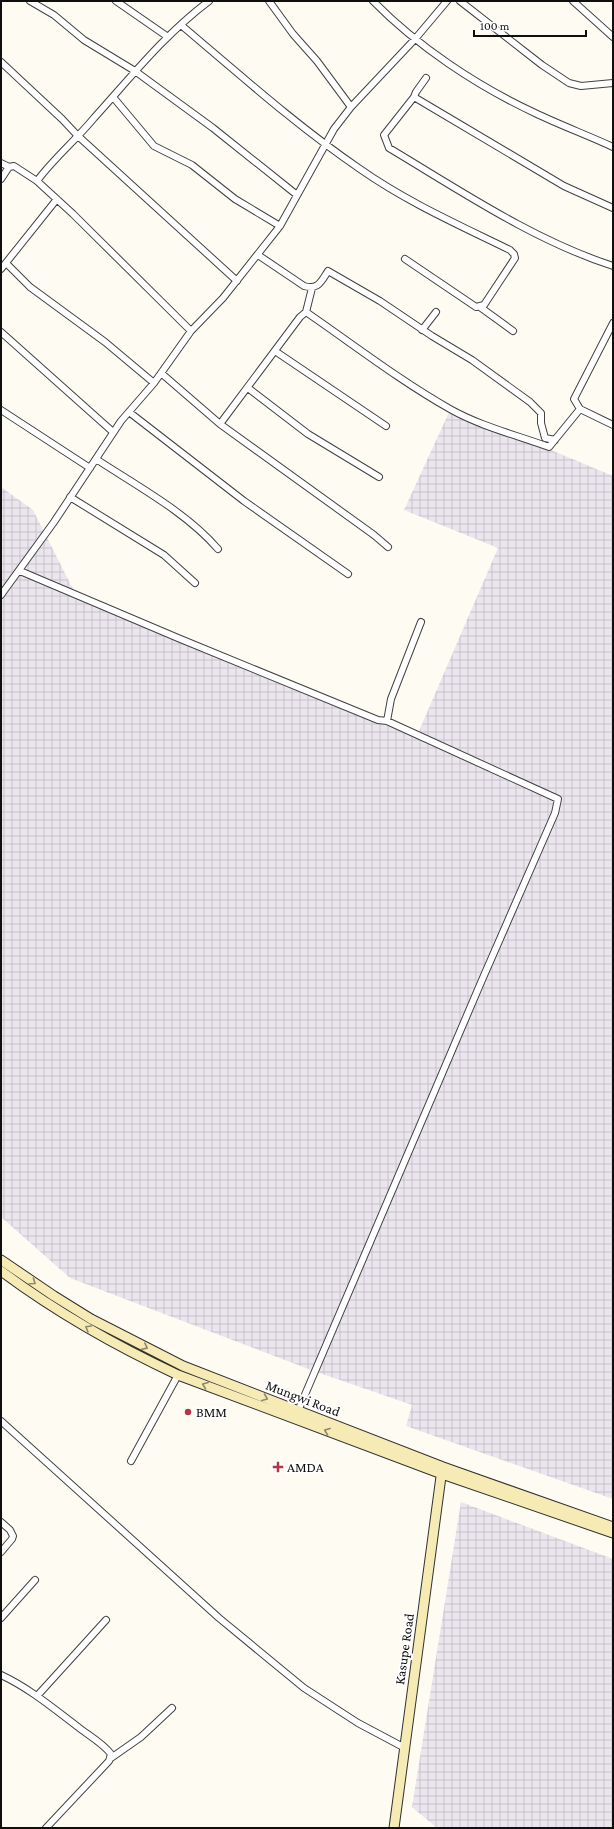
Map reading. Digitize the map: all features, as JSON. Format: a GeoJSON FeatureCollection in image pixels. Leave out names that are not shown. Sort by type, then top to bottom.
{"type":"FeatureCollection","features":[{"type":"Feature","properties":{"kind":"main road","name":"Mungwi Road"},"geometry":{"type":"LineString","coordinates":[[1,1260],[86,1316],[183,1366],[442,1470],[613,1527]]}},
{"type":"Feature","properties":{"kind":"main road","name":"Mungwi Road"},"geometry":{"type":"LineString","coordinates":[[1,1271],[73,1319],[136,1355],[178,1375],[613,1533]]}},
{"type":"Feature","properties":{"kind":"main road","name":"Kasupe Road"},"geometry":{"type":"LineString","coordinates":[[394,1828],[442,1470]]}},
{"type":"Feature","properties":{"kind":"street"},"geometry":{"type":"LineString","coordinates":[[30,1],[54,15],[84,40],[135,71],[212,128],[297,195]]}},
{"type":"Feature","properties":{"kind":"street"},"geometry":{"type":"LineString","coordinates":[[37,181],[50,164],[78,136],[135,71],[168,37],[209,1]]}},
{"type":"Feature","properties":{"kind":"street"},"geometry":{"type":"LineString","coordinates":[[269,1],[293,34],[317,61],[351,107]]}},
{"type":"Feature","properties":{"kind":"street"},"geometry":{"type":"LineString","coordinates":[[373,1],[415,39],[489,89],[516,104],[613,147]]}},
{"type":"Feature","properties":{"kind":"street"},"geometry":{"type":"LineString","coordinates":[[1,595],[20,571],[113,432],[161,373],[191,331],[237,281],[280,226],[325,143],[351,107],[415,39],[447,1]]}},
{"type":"Feature","properties":{"kind":"street"},"geometry":{"type":"LineString","coordinates":[[460,1],[538,62],[569,83],[581,86],[613,83]]}},
{"type":"Feature","properties":{"kind":"street"},"geometry":{"type":"LineString","coordinates":[[573,1],[613,37]]}},
{"type":"Feature","properties":{"kind":"street"},"geometry":{"type":"LineString","coordinates":[[119,2],[168,37]]}},
{"type":"Feature","properties":{"kind":"street"},"geometry":{"type":"LineString","coordinates":[[181,25],[325,143],[361,170],[400,194],[514,254],[515,258],[488,298],[480,307]]}},
{"type":"Feature","properties":{"kind":"street"},"geometry":{"type":"LineString","coordinates":[[1,62],[78,136],[237,281]]}},
{"type":"Feature","properties":{"kind":"street"},"geometry":{"type":"LineString","coordinates":[[426,78],[414,97],[384,135],[389,148],[498,214],[582,256],[613,266]]}},
{"type":"Feature","properties":{"kind":"street"},"geometry":{"type":"LineString","coordinates":[[113,97],[142,132],[159,149],[192,166],[235,198],[280,226]]}},
{"type":"Feature","properties":{"kind":"street"},"geometry":{"type":"LineString","coordinates":[[414,97],[564,186],[613,208]]}},
{"type":"Feature","properties":{"kind":"street"},"geometry":{"type":"LineString","coordinates":[[1,163],[9,167],[14,166],[37,181],[191,331]]}},
{"type":"Feature","properties":{"kind":"street"},"geometry":{"type":"LineString","coordinates":[[1,179],[9,167]]}},
{"type":"Feature","properties":{"kind":"street"},"geometry":{"type":"LineString","coordinates":[[1,269],[57,199]]}},
{"type":"Feature","properties":{"kind":"street"},"geometry":{"type":"LineString","coordinates":[[258,255],[304,286],[312,288],[320,285],[328,271],[380,301],[422,330],[472,360],[530,402],[541,413],[541,423],[545,438],[555,440]]}},
{"type":"Feature","properties":{"kind":"street"},"geometry":{"type":"LineString","coordinates":[[405,259],[469,304],[480,307],[513,331]]}},
{"type":"Feature","properties":{"kind":"street"},"geometry":{"type":"LineString","coordinates":[[6,263],[30,287],[100,338],[154,382]]}},
{"type":"Feature","properties":{"kind":"street"},"geometry":{"type":"LineString","coordinates":[[220,424],[300,317],[306,312],[312,288]]}},
{"type":"Feature","properties":{"kind":"street"},"geometry":{"type":"LineString","coordinates":[[306,312],[365,352],[381,366],[451,410],[548,447],[580,409]]}},
{"type":"Feature","properties":{"kind":"street"},"geometry":{"type":"LineString","coordinates":[[422,330],[436,312]]}},
{"type":"Feature","properties":{"kind":"street"},"geometry":{"type":"LineString","coordinates":[[613,323],[574,399],[580,409],[613,425]]}},
{"type":"Feature","properties":{"kind":"street"},"geometry":{"type":"LineString","coordinates":[[1,332],[113,432]]}},
{"type":"Feature","properties":{"kind":"street"},"geometry":{"type":"LineString","coordinates":[[275,351],[386,426]]}},
{"type":"Feature","properties":{"kind":"street"},"geometry":{"type":"LineString","coordinates":[[161,373],[220,424],[374,534],[388,547]]}},
{"type":"Feature","properties":{"kind":"street"},"geometry":{"type":"LineString","coordinates":[[248,388],[308,434],[379,477]]}},
{"type":"Feature","properties":{"kind":"street"},"geometry":{"type":"LineString","coordinates":[[1,410],[90,468]]}},
{"type":"Feature","properties":{"kind":"street"},"geometry":{"type":"LineString","coordinates":[[129,412],[244,501],[348,574]]}},
{"type":"Feature","properties":{"kind":"street"},"geometry":{"type":"LineString","coordinates":[[96,459],[191,522],[206,535],[218,549]]}},
{"type":"Feature","properties":{"kind":"street"},"geometry":{"type":"LineString","coordinates":[[70,497],[164,555],[195,583]]}},
{"type":"Feature","properties":{"kind":"street"},"geometry":{"type":"LineString","coordinates":[[20,571],[378,720],[387,720],[558,799],[558,804],[298,1411]]}},
{"type":"Feature","properties":{"kind":"street"},"geometry":{"type":"LineString","coordinates":[[387,720],[391,699],[421,622]]}},
{"type":"Feature","properties":{"kind":"street"},"geometry":{"type":"LineString","coordinates":[[131,1462],[178,1375]]}},
{"type":"Feature","properties":{"kind":"street"},"geometry":{"type":"LineString","coordinates":[[1,1421],[219,1618],[304,1688],[358,1723],[405,1748]]}},
{"type":"Feature","properties":{"kind":"street"},"geometry":{"type":"LineString","coordinates":[[1,1522],[10,1530],[13,1536],[1,1552]]}},
{"type":"Feature","properties":{"kind":"street"},"geometry":{"type":"LineString","coordinates":[[1,1618],[34,1580]]}},
{"type":"Feature","properties":{"kind":"street"},"geometry":{"type":"LineString","coordinates":[[37,1696],[106,1620]]}},
{"type":"Feature","properties":{"kind":"street"},"geometry":{"type":"LineString","coordinates":[[1,1675],[20,1684],[37,1696],[105,1748],[111,1754],[111,1758]]}},
{"type":"Feature","properties":{"kind":"street"},"geometry":{"type":"LineString","coordinates":[[46,1828],[111,1758],[141,1736],[172,1708]]}},
{"type":"Feature","properties":{"kind":"shaded area"},"geometry":{"type":"Polygon","coordinates":[[[451,408],[613,476],[613,1499],[406,1426],[412,1405],[311,1370],[70,1278],[1,1217],[1,487],[33,510],[76,595],[416,738],[498,548],[404,510],[451,408]]]}},
{"type":"Feature","properties":{"kind":"shaded area"},"geometry":{"type":"Polygon","coordinates":[[[461,1502],[613,1559],[613,1828],[437,1828],[412,1807],[461,1502]]]}},
{"type":"Feature","properties":{"kind":"place","name":"BMM"},"geometry":{"type":"Point","coordinates":[188,1412]}},
{"type":"Feature","properties":{"kind":"place","name":"AMDA"},"geometry":{"type":"Point","coordinates":[278,1467]}}]}
